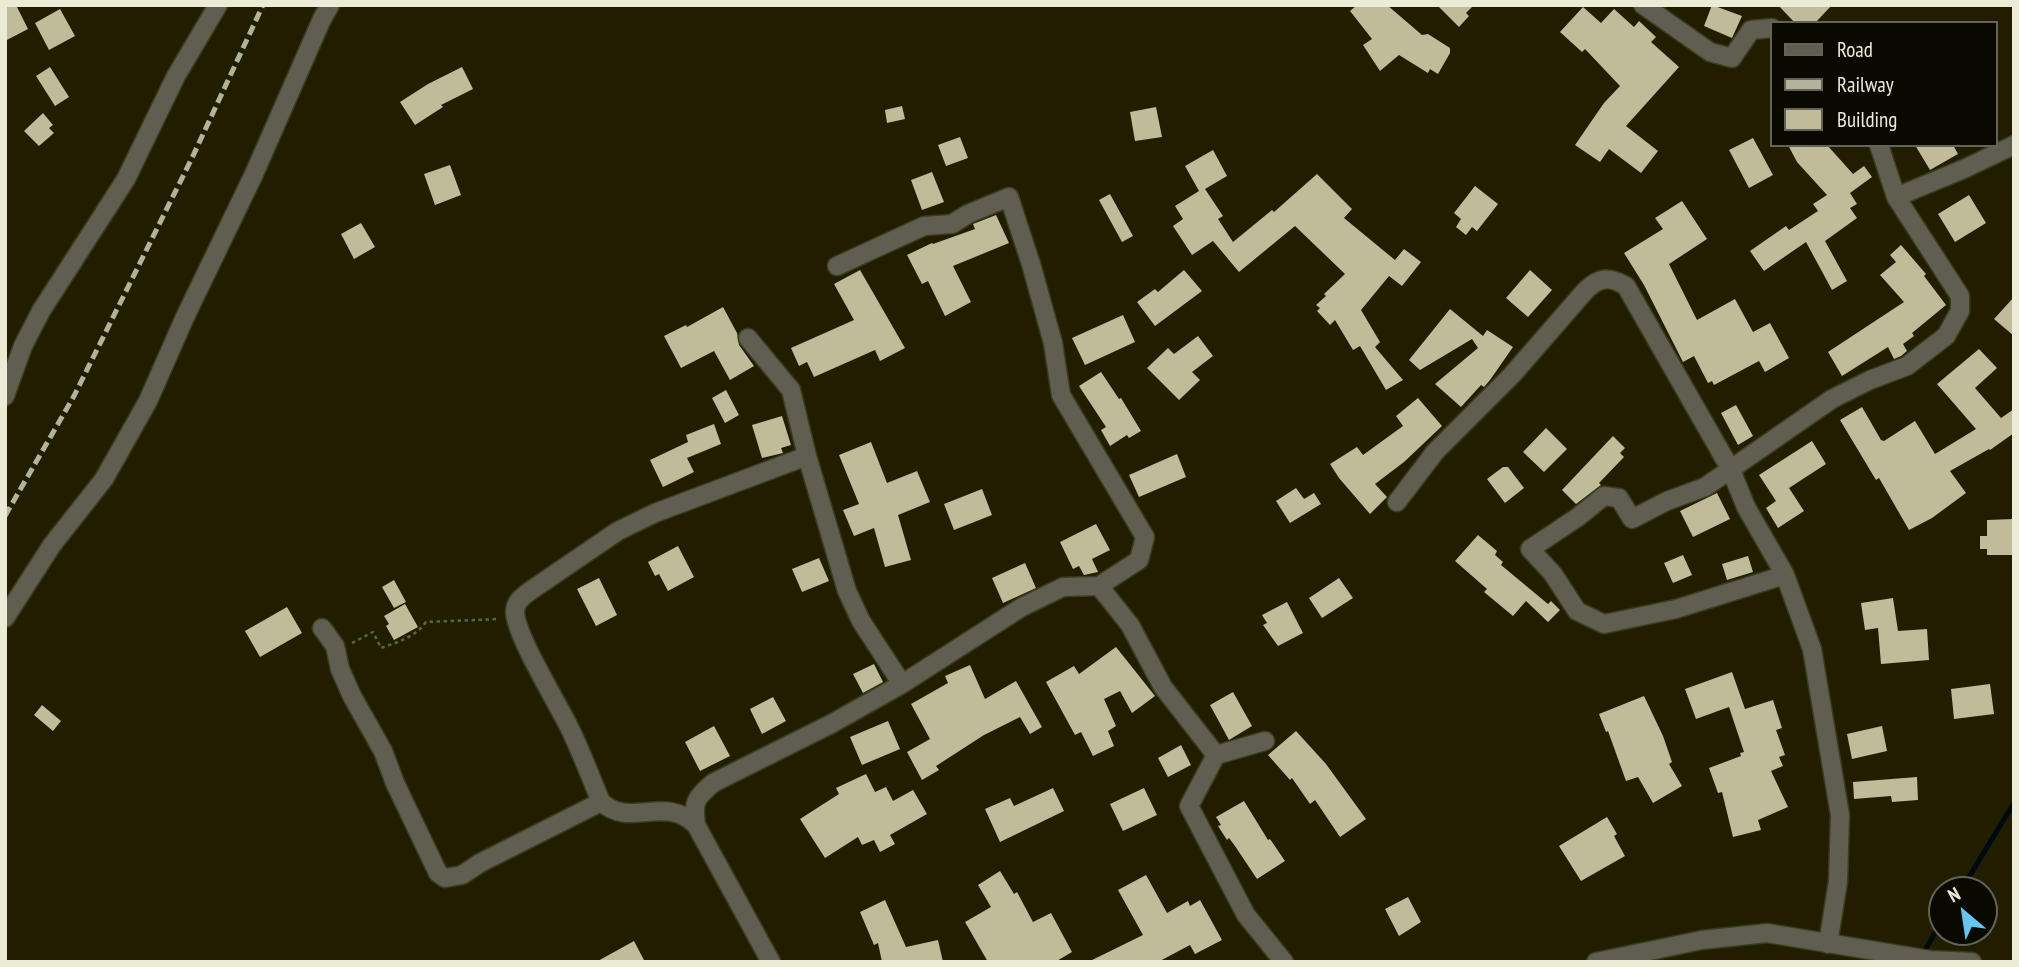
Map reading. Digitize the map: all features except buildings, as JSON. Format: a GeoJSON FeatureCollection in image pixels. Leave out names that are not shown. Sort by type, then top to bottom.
{"type":"FeatureCollection","features":[{"type":"Feature","properties":{"kind":"street"},"geometry":{"type":"LineString","coordinates":[[5,396],[23,346],[41,311],[126,179],[176,76],[218,5]]}},
{"type":"Feature","properties":{"kind":"street"},"geometry":{"type":"LineString","coordinates":[[5,618],[52,545],[104,479],[148,401],[330,5]]}},
{"type":"Feature","properties":{"kind":"street"},"geometry":{"type":"LineString","coordinates":[[1643,5],[1710,52],[1732,58],[1751,30],[1770,28]]}},
{"type":"Feature","properties":{"kind":"street"},"geometry":{"type":"LineString","coordinates":[[1896,197],[2014,145]]}},
{"type":"Feature","properties":{"kind":"street"},"geometry":{"type":"LineString","coordinates":[[1785,575],[1676,608],[1604,624],[1577,611],[1553,574],[1530,549],[1604,496],[1619,498],[1632,519],[1705,487],[1832,399],[1907,366],[1946,336],[1961,311],[1960,296],[1896,197],[1880,147]]}},
{"type":"Feature","properties":{"kind":"street"},"geometry":{"type":"LineString","coordinates":[[771,962],[696,825],[694,806],[698,797],[713,783],[831,724],[902,684],[1022,607],[1063,587],[1099,586],[1139,560],[1145,537],[1062,395],[1053,343],[1009,197],[968,214],[952,224],[924,226],[836,266]]}},
{"type":"Feature","properties":{"kind":"street"},"geometry":{"type":"LineString","coordinates":[[1397,502],[1435,452],[1512,375],[1596,280],[1612,278],[1626,286],[1731,470],[1746,507],[1785,575],[1812,649],[1840,815],[1838,881],[1828,944]]}},
{"type":"Feature","properties":{"kind":"street"},"geometry":{"type":"LineString","coordinates":[[748,338],[791,390],[807,456],[847,591],[861,621],[902,684]]}},
{"type":"Feature","properties":{"kind":"street"},"geometry":{"type":"LineString","coordinates":[[696,825],[680,813],[668,810],[650,810],[633,815],[610,810],[601,802],[571,731],[516,619],[515,608],[519,599],[618,531],[655,513],[807,456]]}},
{"type":"Feature","properties":{"kind":"street"},"geometry":{"type":"LineString","coordinates":[[1099,586],[1130,625],[1163,687],[1216,755]]}},
{"type":"Feature","properties":{"kind":"street"},"geometry":{"type":"LineString","coordinates":[[322,628],[335,646],[340,669],[352,696],[383,751],[395,783],[438,873],[445,878],[462,875],[480,863],[601,802]]}},
{"type":"Feature","properties":{"kind":"street"},"geometry":{"type":"LineString","coordinates":[[1265,741],[1216,755],[1189,806],[1247,915],[1284,962]]}},
{"type":"Feature","properties":{"kind":"street"},"geometry":{"type":"LineString","coordinates":[[1595,962],[1702,940],[1767,933],[1930,960],[1972,962]]}},
{"type":"Feature","properties":{"kind":"path"},"geometry":{"type":"LineString","coordinates":[[335,646],[352,643],[373,632],[381,648],[408,638],[426,622],[516,619]]}},
{"type":"Feature","properties":{"kind":"waterway"},"geometry":{"type":"LineString","coordinates":[[1970,876],[2014,803]]}},
{"type":"Feature","properties":{"kind":"waterway"},"geometry":{"type":"LineString","coordinates":[[1922,955],[1928,945]]}},
{"type":"Feature","properties":{"kind":"railway"},"geometry":{"type":"LineString","coordinates":[[5,516],[74,396],[192,158],[263,5]]}}]}
